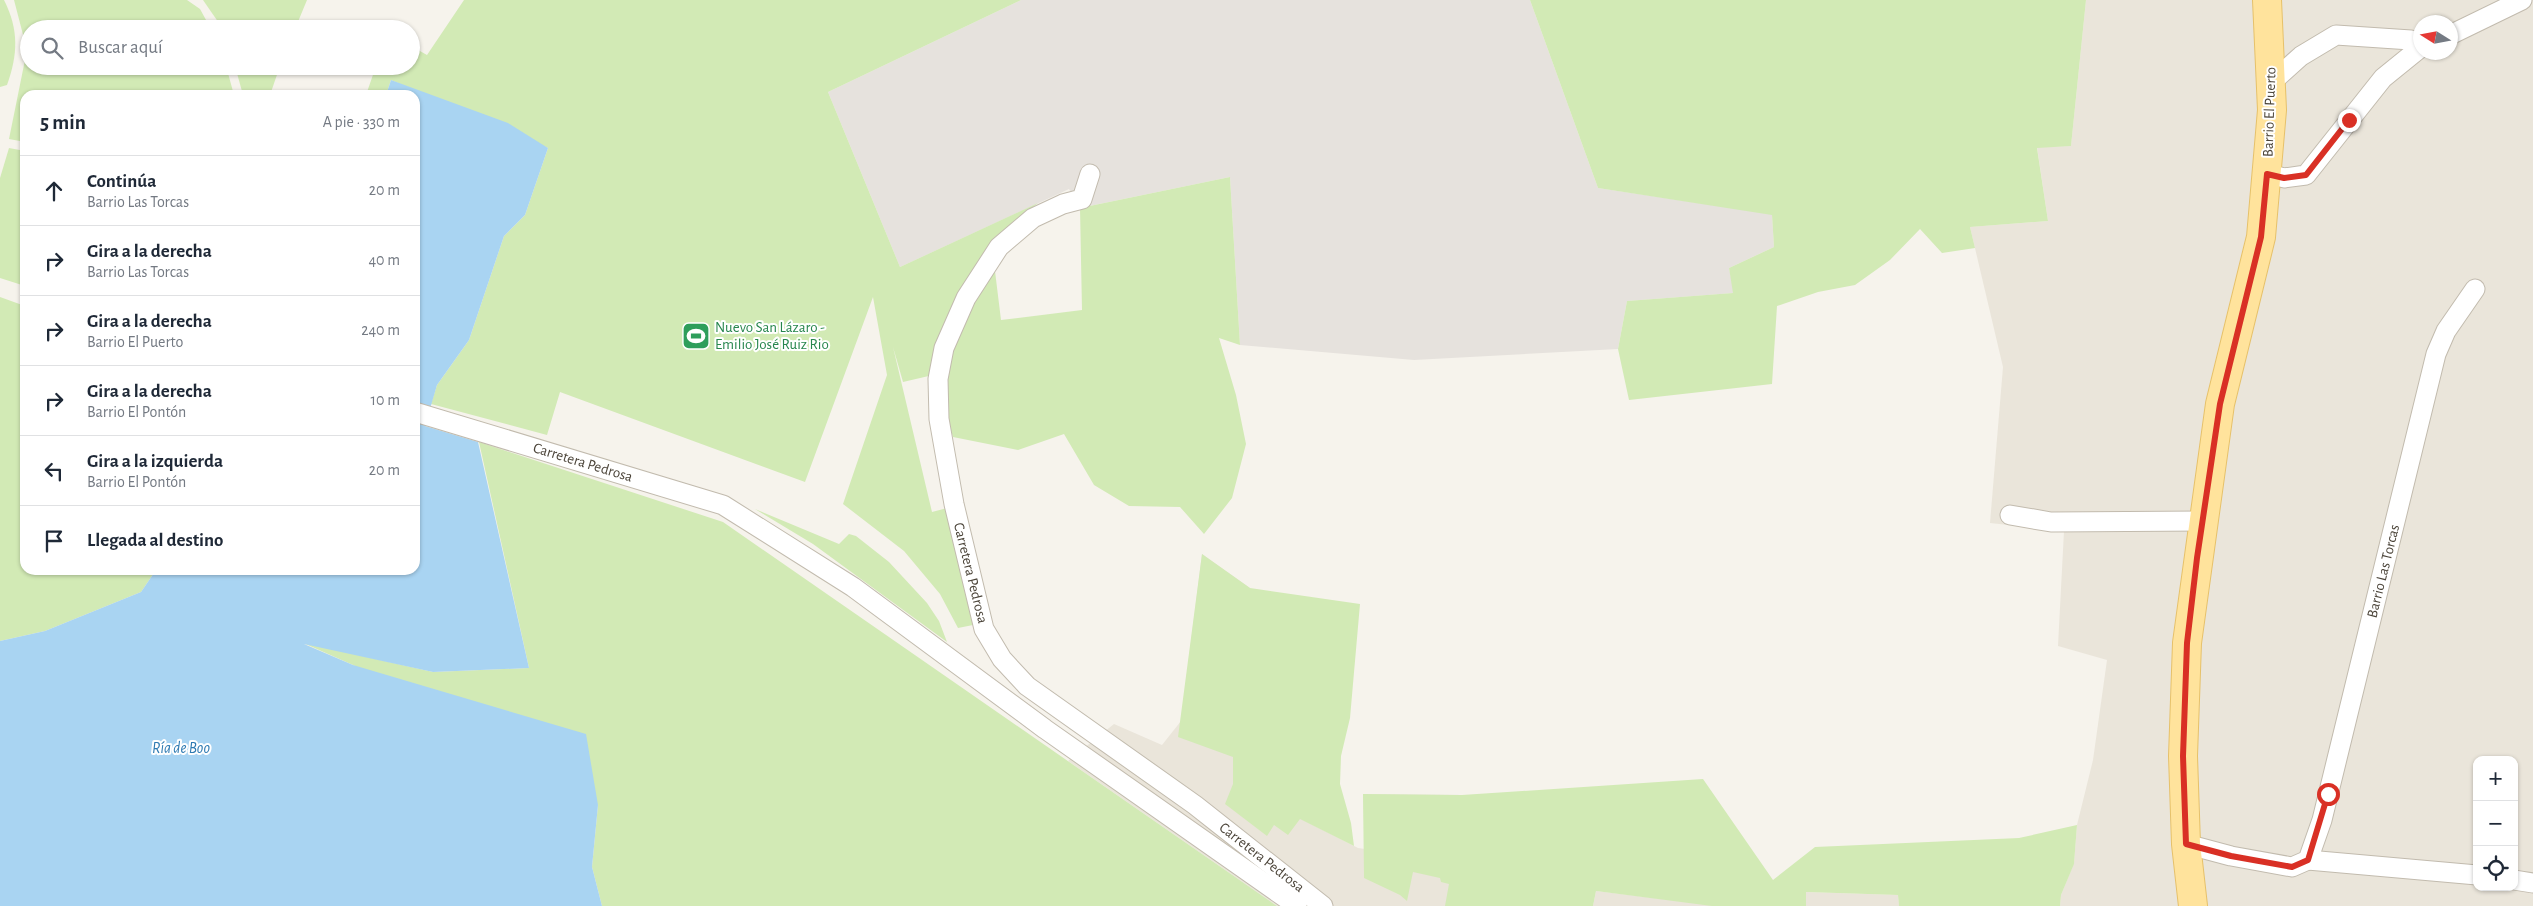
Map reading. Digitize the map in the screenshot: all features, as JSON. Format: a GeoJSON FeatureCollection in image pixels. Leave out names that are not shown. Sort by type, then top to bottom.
{"type":"FeatureCollection","features":[{"type":"Feature","properties":{"kind":"main road","name":"Barrio El Puerto"},"geometry":{"type":"LineString","coordinates":[[2193,906],[2186,844],[2183,756],[2187,643],[2220,404],[2261,237],[2267,174],[2272,82],[2267,0]]}},
{"type":"Feature","properties":{"kind":"street"},"geometry":{"type":"LineString","coordinates":[[2458,30],[2522,0]]}},
{"type":"Feature","properties":{"kind":"street"},"geometry":{"type":"LineString","coordinates":[[2272,82],[2301,56],[2336,35],[2413,42]]}},
{"type":"Feature","properties":{"kind":"street"},"geometry":{"type":"LineString","coordinates":[[2267,174],[2284,178],[2306,175],[2383,78],[2413,53]]}},
{"type":"Feature","properties":{"kind":"street","name":"Carretera Pedrosa"},"geometry":{"type":"LineString","coordinates":[[1090,174],[1082,199],[1064,204],[1032,218],[999,247],[966,298],[944,348],[938,379],[939,419],[954,504],[984,629],[1002,660],[1027,686],[1195,805],[1323,906]]}},
{"type":"Feature","properties":{"kind":"street","name":"Barrio Las Torcas"},"geometry":{"type":"LineString","coordinates":[[2308,860],[2322,820],[2436,354],[2446,331],[2475,289]]}},
{"type":"Feature","properties":{"kind":"street","name":"Carretera Pedrosa"},"geometry":{"type":"LineString","coordinates":[[420,413],[723,505],[853,587],[1045,729],[1297,906]]}},
{"type":"Feature","properties":{"kind":"street"},"geometry":{"type":"LineString","coordinates":[[2010,515],[2051,522],[2203,520]]}},
{"type":"Feature","properties":{"kind":"street"},"geometry":{"type":"LineString","coordinates":[[2186,844],[2231,856],[2292,867],[2308,860],[2473,875]]}},
{"type":"Feature","properties":{"kind":"street"},"geometry":{"type":"LineString","coordinates":[[2518,881],[2533,883]]}},
{"type":"Feature","properties":{"kind":"shaded area"},"geometry":{"type":"Polygon","coordinates":[[[1021,0],[1530,0],[1598,188],[1772,214],[1774,247],[1729,268],[1734,293],[1627,301],[1618,349],[1414,360],[1240,345],[1230,177],[1080,208],[1069,189],[900,267],[828,92],[1021,0]]]}},
{"type":"Feature","properties":{"kind":"shaded area"},"geometry":{"type":"Polygon","coordinates":[[[2086,0],[2533,0],[2533,906],[2060,906],[2061,895],[2074,863],[2077,825],[2093,760],[2107,660],[2058,646],[2064,531],[1990,523],[2003,367],[1970,227],[2048,221],[2037,147],[2071,146],[2086,0]]]}},
{"type":"Feature","properties":{"kind":"shaded area"},"geometry":{"type":"Polygon","coordinates":[[[1202,554],[1250,588],[1233,784],[1358,848],[1365,849],[1363,794],[1462,795],[1459,906],[1277,906],[1068,761],[1114,724],[1162,745],[1181,721],[1202,554]]]}},
{"type":"Feature","properties":{"kind":"shaded area"},"geometry":{"type":"Polygon","coordinates":[[[1596,891],[1712,905],[1712,906],[1593,906],[1596,891]]]}},
{"type":"Feature","properties":{"kind":"shaded area"},"geometry":{"type":"Polygon","coordinates":[[[1805,892],[1898,895],[1899,906],[1806,906],[1805,892]]]}},
{"type":"Feature","properties":{"kind":"green space"},"geometry":{"type":"Polygon","coordinates":[[[0,0],[4,0],[9,11],[14,32],[15,52],[7,85],[0,87],[0,0]]]}},
{"type":"Feature","properties":{"kind":"green space"},"geometry":{"type":"Polygon","coordinates":[[[14,0],[187,0],[200,9],[206,20],[20,20],[20,23],[14,0]]]}},
{"type":"Feature","properties":{"kind":"green space"},"geometry":{"type":"Polygon","coordinates":[[[203,0],[307,0],[299,20],[217,20],[203,0]]]}},
{"type":"Feature","properties":{"kind":"green space"},"geometry":{"type":"Polygon","coordinates":[[[464,0],[1021,0],[828,92],[900,267],[1038,203],[995,237],[974,272],[933,375],[903,382],[893,347],[932,512],[951,507],[978,624],[958,628],[940,594],[904,551],[843,504],[887,375],[873,297],[805,482],[560,392],[547,435],[431,404],[437,385],[469,340],[504,236],[525,215],[548,148],[420,93],[420,90],[414,90],[391,80],[388,90],[368,90],[373,75],[420,75],[420,51],[427,55],[464,0]]]}},
{"type":"Feature","properties":{"kind":"green space"},"geometry":{"type":"Polygon","coordinates":[[[1530,0],[2086,0],[2071,146],[2037,148],[2048,221],[1970,227],[1975,248],[1942,253],[1920,229],[1890,260],[1855,285],[1818,292],[1777,306],[1772,384],[1629,400],[1618,349],[1627,301],[1733,293],[1729,268],[1774,247],[1772,215],[1598,188],[1530,0]]]}},
{"type":"Feature","properties":{"kind":"green space"},"geometry":{"type":"Polygon","coordinates":[[[22,75],[228,75],[233,90],[20,90],[20,141],[9,139],[22,75]]]}},
{"type":"Feature","properties":{"kind":"green space"},"geometry":{"type":"Polygon","coordinates":[[[237,75],[277,75],[272,90],[242,90],[237,75]]]}},
{"type":"Feature","properties":{"kind":"green space"},"geometry":{"type":"Polygon","coordinates":[[[9,148],[20,150],[20,284],[0,278],[0,178],[9,148]]]}},
{"type":"Feature","properties":{"kind":"green space"},"geometry":{"type":"Polygon","coordinates":[[[1230,177],[1240,345],[1219,338],[1236,395],[1246,444],[1232,498],[1204,534],[1180,507],[1129,506],[1094,485],[1064,434],[1018,450],[953,437],[943,404],[958,325],[994,263],[1001,320],[1082,310],[1080,208],[1230,177]]]}},
{"type":"Feature","properties":{"kind":"green space"},"geometry":{"type":"Polygon","coordinates":[[[0,297],[20,304],[20,575],[153,575],[141,592],[45,631],[0,641],[0,297]]]}},
{"type":"Feature","properties":{"kind":"green space"},"geometry":{"type":"Polygon","coordinates":[[[479,442],[723,522],[1277,906],[602,906],[592,867],[598,805],[353,665],[301,642],[433,672],[529,668],[479,442]]]}},
{"type":"Feature","properties":{"kind":"green space"},"geometry":{"type":"Polygon","coordinates":[[[755,509],[839,544],[849,534],[856,536],[889,562],[927,603],[939,621],[947,642],[813,544],[755,509]]]}},
{"type":"Feature","properties":{"kind":"green space"},"geometry":{"type":"Polygon","coordinates":[[[1202,554],[1250,588],[1360,604],[1350,718],[1341,756],[1340,784],[1351,823],[1354,846],[1300,819],[1288,835],[1274,825],[1267,836],[1225,804],[1233,784],[1233,757],[1178,737],[1202,554]]]}},
{"type":"Feature","properties":{"kind":"green space"},"geometry":{"type":"Polygon","coordinates":[[[1703,779],[1773,880],[1815,847],[2019,838],[2077,825],[2074,864],[2061,895],[2060,906],[1899,906],[1898,895],[1806,892],[1806,906],[1712,906],[1596,891],[1593,906],[1445,906],[1449,884],[1441,882],[1440,878],[1413,872],[1407,901],[1400,895],[1364,878],[1363,794],[1462,795],[1703,779]]]}},
{"type":"Feature","properties":{"kind":"water","name":"Ría de Boo"},"geometry":{"type":"Polygon","coordinates":[[[391,80],[418,90],[388,90],[391,80]]]}},
{"type":"Feature","properties":{"kind":"water","name":"Ría de Boo"},"geometry":{"type":"Polygon","coordinates":[[[420,91],[508,123],[548,148],[525,215],[504,236],[469,340],[437,385],[425,426],[478,442],[529,668],[433,672],[304,644],[353,665],[586,734],[598,805],[592,867],[602,906],[0,906],[0,641],[45,631],[141,592],[153,575],[420,575],[420,91]]]}},
{"type":"Feature","properties":{"kind":"place","name":"Nuevo San Lázaro - Emilio José Ruiz Rio"},"geometry":{"type":"Point","coordinates":[696,336]}},
{"type":"Feature","properties":{"kind":"route"},"geometry":{"type":"LineString","coordinates":[[2328,794],[2322,820],[2308,860],[2292,867],[2231,856],[2186,844],[2183,756],[2187,643],[2197,558],[2220,404],[2261,237],[2267,174],[2284,178],[2306,175],[2349,120]]}}]}
